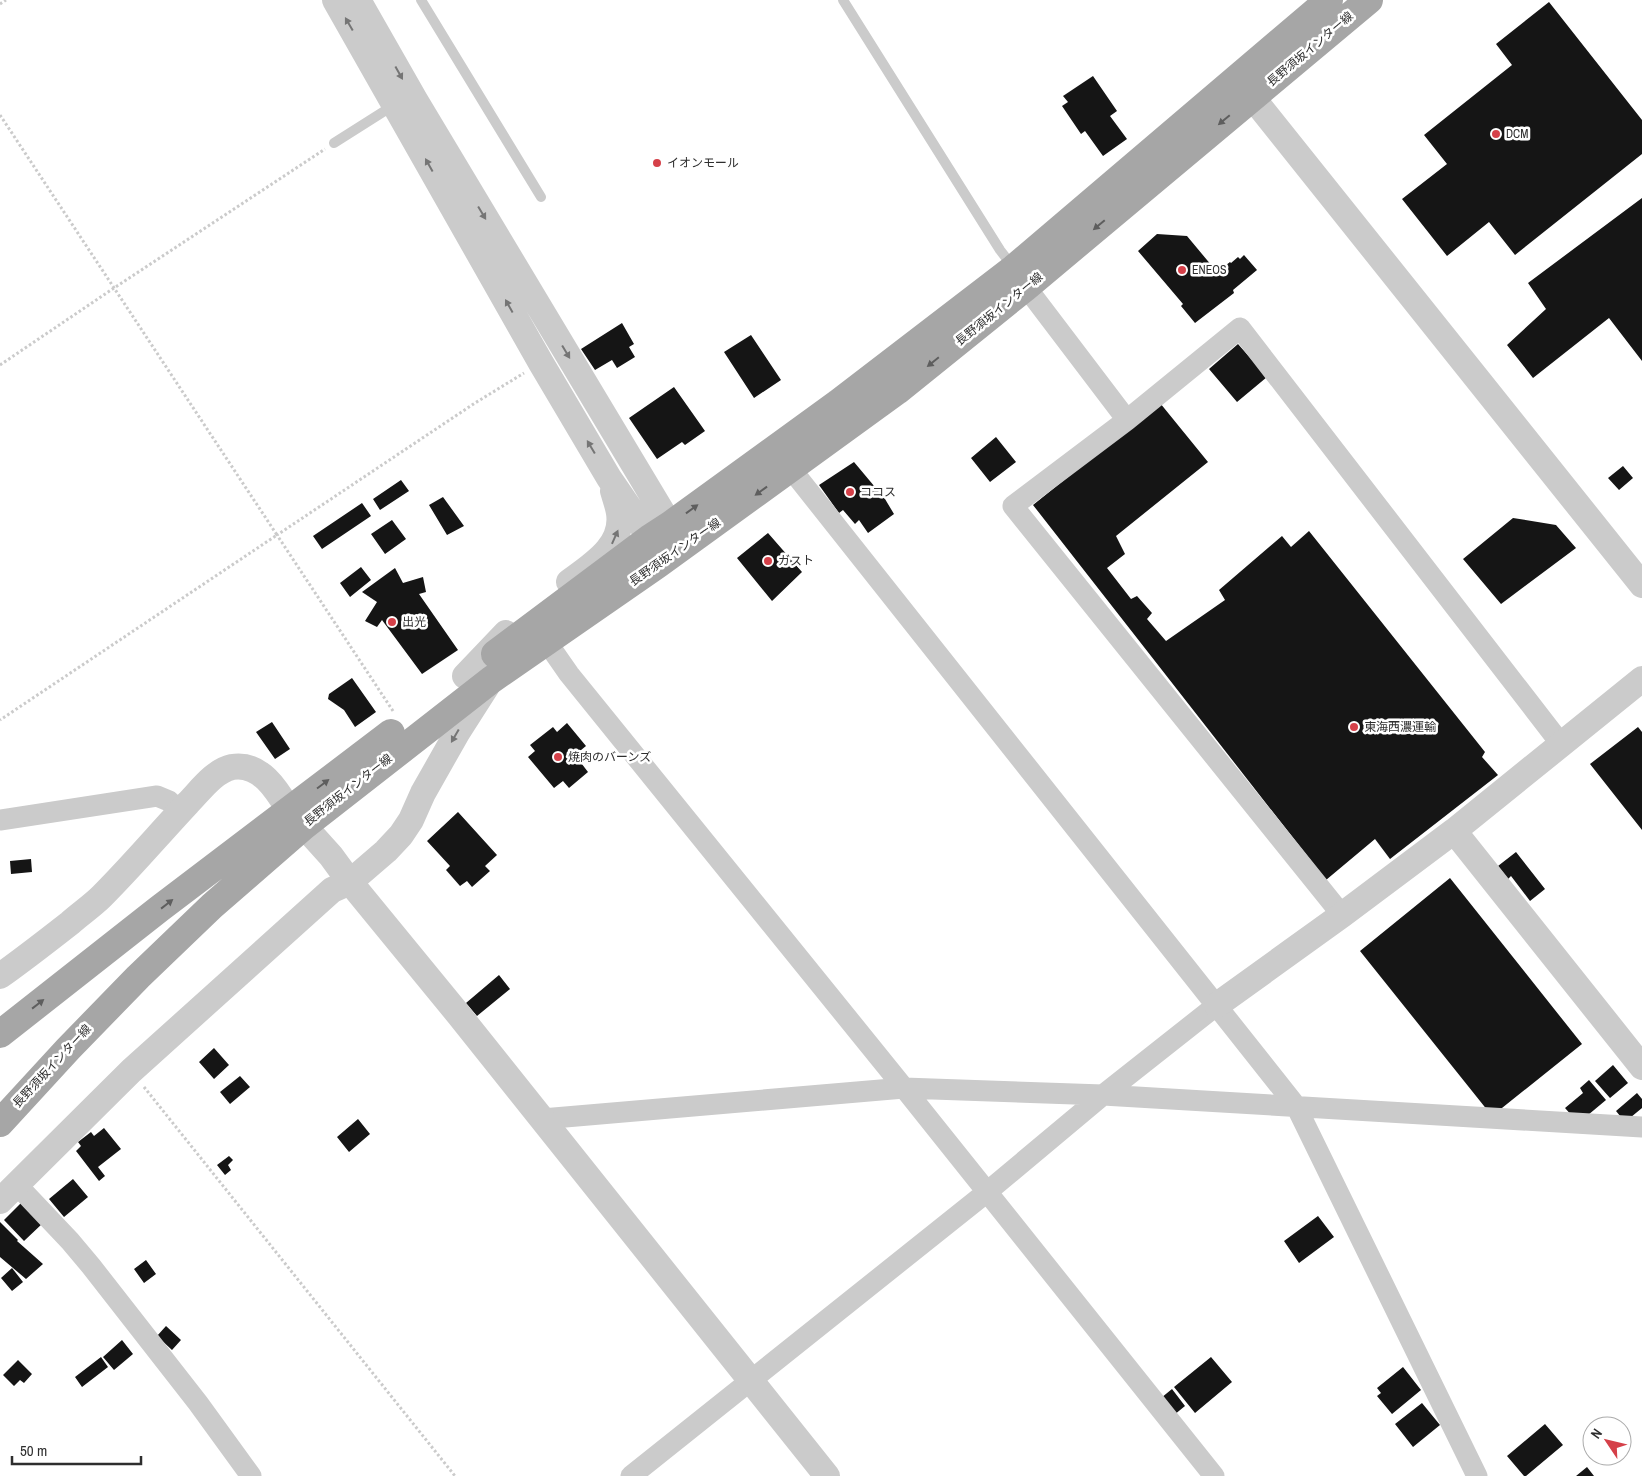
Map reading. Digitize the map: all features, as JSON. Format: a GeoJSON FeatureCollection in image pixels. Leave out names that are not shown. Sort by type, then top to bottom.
{"type":"FeatureCollection","features":[{"type":"Feature","properties":{"kind":"main road","name":"長野須坂インター線"},"geometry":{"type":"LineString","coordinates":[[0,1123],[68,1049],[138,977],[212,906],[296,818],[401,724],[478,678],[546,641],[791,469],[896,391],[1020,277],[1329,0]]}},
{"type":"Feature","properties":{"kind":"main road","name":"長野須坂インター線"},"geometry":{"type":"LineString","coordinates":[[0,1034],[296,818],[478,678],[660,532],[838,403],[1020,277],[1252,97],[1369,0]]}},
{"type":"Feature","properties":{"kind":"street"},"geometry":{"type":"LineString","coordinates":[[335,0],[541,363],[609,478],[660,532]]}},
{"type":"Feature","properties":{"kind":"street"},"geometry":{"type":"LineString","coordinates":[[358,0],[672,554]]}},
{"type":"Feature","properties":{"kind":"street"},"geometry":{"type":"LineString","coordinates":[[1252,97],[1642,585]]}},
{"type":"Feature","properties":{"kind":"street"},"geometry":{"type":"LineString","coordinates":[[1020,277],[1127,420]]}},
{"type":"Feature","properties":{"kind":"street"},"geometry":{"type":"LineString","coordinates":[[1342,915],[1013,506],[1127,420],[1240,328],[1561,744]]}},
{"type":"Feature","properties":{"kind":"street"},"geometry":{"type":"LineString","coordinates":[[791,469],[1296,1106],[1478,1476]]}},
{"type":"Feature","properties":{"kind":"street"},"geometry":{"type":"LineString","coordinates":[[251,1476],[198,1403],[70,1241],[8,1193],[131,1071],[332,890],[350,882],[386,851],[406,828],[457,732],[478,678],[518,620],[603,556],[611,546],[619,527],[619,513],[609,478]]}},
{"type":"Feature","properties":{"kind":"street"},"geometry":{"type":"LineString","coordinates":[[546,641],[569,674],[904,1088],[1214,1476]]}},
{"type":"Feature","properties":{"kind":"street"},"geometry":{"type":"LineString","coordinates":[[631,1476],[987,1192],[1103,1095],[1217,1005],[1454,831],[1642,679]]}},
{"type":"Feature","properties":{"kind":"street"},"geometry":{"type":"LineString","coordinates":[[0,976],[101,897],[211,780],[231,768],[242,767],[254,770],[271,784],[296,818],[331,856],[827,1476]]}},
{"type":"Feature","properties":{"kind":"street"},"geometry":{"type":"LineString","coordinates":[[0,820],[156,796],[169,800],[180,811]]}},
{"type":"Feature","properties":{"kind":"street"},"geometry":{"type":"LineString","coordinates":[[1454,831],[1642,1067]]}},
{"type":"Feature","properties":{"kind":"street"},"geometry":{"type":"LineString","coordinates":[[542,1119],[904,1088],[1103,1095],[1642,1127]]}},
{"type":"Feature","properties":{"kind":"lane"},"geometry":{"type":"LineString","coordinates":[[421,0],[542,197]]}},
{"type":"Feature","properties":{"kind":"lane"},"geometry":{"type":"LineString","coordinates":[[843,0],[1000,250],[1020,277]]}},
{"type":"Feature","properties":{"kind":"lane"},"geometry":{"type":"LineString","coordinates":[[334,143],[395,104]]}},
{"type":"Feature","properties":{"kind":"path"},"geometry":{"type":"LineString","coordinates":[[0,4],[6,0]]}},
{"type":"Feature","properties":{"kind":"path"},"geometry":{"type":"LineString","coordinates":[[0,115],[401,724]]}},
{"type":"Feature","properties":{"kind":"path"},"geometry":{"type":"LineString","coordinates":[[0,366],[114,288],[334,143]]}},
{"type":"Feature","properties":{"kind":"path"},"geometry":{"type":"LineString","coordinates":[[0,720],[475,403],[541,363]]}},
{"type":"Feature","properties":{"kind":"path"},"geometry":{"type":"LineString","coordinates":[[131,1071],[455,1476]]}},
{"type":"Feature","properties":{"kind":"building"},"geometry":{"type":"Polygon","coordinates":[[[1549,2],[1642,120],[1642,154],[1515,255],[1489,222],[1447,256],[1402,199],[1447,164],[1424,135],[1512,65],[1496,44],[1549,2]]]}},
{"type":"Feature","properties":{"kind":"building"},"geometry":{"type":"Polygon","coordinates":[[[1093,76],[1117,111],[1110,116],[1127,139],[1103,156],[1085,131],[1081,134],[1062,106],[1068,102],[1063,96],[1093,76]]]}},
{"type":"Feature","properties":{"kind":"building"},"geometry":{"type":"Polygon","coordinates":[[[1642,198],[1642,361],[1609,318],[1533,378],[1507,345],[1546,309],[1528,283],[1642,198]]]}},
{"type":"Feature","properties":{"kind":"building"},"geometry":{"type":"Polygon","coordinates":[[[1157,234],[1187,236],[1217,272],[1230,262],[1238,257],[1240,259],[1244,255],[1257,270],[1233,290],[1234,293],[1195,323],[1181,306],[1183,304],[1138,251],[1157,234]]]}},
{"type":"Feature","properties":{"kind":"building"},"geometry":{"type":"Polygon","coordinates":[[[622,323],[634,344],[629,347],[635,357],[617,368],[612,360],[595,370],[581,349],[622,323]]]}},
{"type":"Feature","properties":{"kind":"building"},"geometry":{"type":"Polygon","coordinates":[[[751,335],[781,380],[754,398],[724,352],[751,335]]]}},
{"type":"Feature","properties":{"kind":"building"},"geometry":{"type":"Polygon","coordinates":[[[1238,344],[1267,377],[1237,402],[1209,369],[1238,344]]]}},
{"type":"Feature","properties":{"kind":"building"},"geometry":{"type":"Polygon","coordinates":[[[674,387],[705,431],[685,445],[682,442],[657,459],[629,418],[674,387]]]}},
{"type":"Feature","properties":{"kind":"building"},"geometry":{"type":"Polygon","coordinates":[[[1160,403],[1208,462],[1116,536],[1125,554],[1107,568],[1131,599],[1137,596],[1152,613],[1147,619],[1166,641],[1225,600],[1219,590],[1282,536],[1291,547],[1309,531],[1485,752],[1482,757],[1498,775],[1390,859],[1375,839],[1326,880],[1033,505],[1160,403]]]}},
{"type":"Feature","properties":{"kind":"building"},"geometry":{"type":"Polygon","coordinates":[[[996,437],[1016,462],[990,482],[971,458],[996,437]]]}},
{"type":"Feature","properties":{"kind":"building"},"geometry":{"type":"Polygon","coordinates":[[[854,462],[885,499],[894,514],[868,533],[859,520],[855,524],[843,510],[839,513],[819,485],[854,462]]]}},
{"type":"Feature","properties":{"kind":"building"},"geometry":{"type":"Polygon","coordinates":[[[1623,466],[1633,478],[1619,490],[1608,478],[1623,466]]]}},
{"type":"Feature","properties":{"kind":"building"},"geometry":{"type":"Polygon","coordinates":[[[401,480],[409,491],[380,510],[373,499],[401,480]]]}},
{"type":"Feature","properties":{"kind":"building"},"geometry":{"type":"Polygon","coordinates":[[[443,497],[464,526],[447,535],[429,505],[443,497]]]}},
{"type":"Feature","properties":{"kind":"building"},"geometry":{"type":"Polygon","coordinates":[[[362,503],[371,516],[322,549],[313,536],[362,503]]]}},
{"type":"Feature","properties":{"kind":"building"},"geometry":{"type":"Polygon","coordinates":[[[1513,518],[1556,525],[1576,548],[1501,604],[1463,559],[1513,518]]]}},
{"type":"Feature","properties":{"kind":"building"},"geometry":{"type":"Polygon","coordinates":[[[392,520],[406,539],[385,554],[371,534],[392,520]]]}},
{"type":"Feature","properties":{"kind":"building"},"geometry":{"type":"Polygon","coordinates":[[[768,533],[802,572],[772,601],[737,558],[768,533]]]}},
{"type":"Feature","properties":{"kind":"building"},"geometry":{"type":"Polygon","coordinates":[[[361,567],[371,580],[350,597],[340,583],[361,567]]]}},
{"type":"Feature","properties":{"kind":"building"},"geometry":{"type":"Polygon","coordinates":[[[395,568],[403,583],[423,577],[426,592],[419,594],[458,650],[422,674],[382,620],[377,627],[365,621],[377,602],[362,592],[395,568]]]}},
{"type":"Feature","properties":{"kind":"building"},"geometry":{"type":"Polygon","coordinates":[[[352,678],[376,712],[355,727],[344,710],[328,699],[329,694],[352,678]]]}},
{"type":"Feature","properties":{"kind":"building"},"geometry":{"type":"Polygon","coordinates":[[[272,722],[290,749],[275,759],[256,732],[272,722]]]}},
{"type":"Feature","properties":{"kind":"building"},"geometry":{"type":"Polygon","coordinates":[[[567,723],[586,746],[575,755],[588,772],[569,788],[563,781],[554,788],[528,757],[535,751],[530,745],[553,727],[557,732],[567,723]]]}},
{"type":"Feature","properties":{"kind":"building"},"geometry":{"type":"Polygon","coordinates":[[[1638,727],[1642,732],[1642,830],[1590,764],[1638,727]]]}},
{"type":"Feature","properties":{"kind":"building"},"geometry":{"type":"Polygon","coordinates":[[[458,812],[497,855],[485,866],[490,871],[472,887],[467,881],[460,886],[446,870],[450,866],[427,841],[458,812]]]}},
{"type":"Feature","properties":{"kind":"building"},"geometry":{"type":"Polygon","coordinates":[[[1516,852],[1545,889],[1530,901],[1511,876],[1508,879],[1498,866],[1516,852]]]}},
{"type":"Feature","properties":{"kind":"building"},"geometry":{"type":"Polygon","coordinates":[[[31,859],[32,872],[11,874],[10,861],[31,859]]]}},
{"type":"Feature","properties":{"kind":"building"},"geometry":{"type":"Polygon","coordinates":[[[1450,878],[1582,1044],[1492,1116],[1360,951],[1450,878]]]}},
{"type":"Feature","properties":{"kind":"building"},"geometry":{"type":"Polygon","coordinates":[[[499,975],[510,989],[477,1016],[466,1003],[499,975]]]}},
{"type":"Feature","properties":{"kind":"building"},"geometry":{"type":"Polygon","coordinates":[[[214,1048],[229,1065],[214,1079],[199,1062],[214,1048]]]}},
{"type":"Feature","properties":{"kind":"building"},"geometry":{"type":"Polygon","coordinates":[[[1613,1065],[1628,1083],[1610,1098],[1595,1081],[1613,1065]]]}},
{"type":"Feature","properties":{"kind":"building"},"geometry":{"type":"Polygon","coordinates":[[[240,1076],[250,1087],[230,1104],[220,1092],[240,1076]]]}},
{"type":"Feature","properties":{"kind":"building"},"geometry":{"type":"Polygon","coordinates":[[[1589,1080],[1606,1100],[1588,1115],[1573,1117],[1565,1108],[1583,1093],[1580,1088],[1589,1080]]]}},
{"type":"Feature","properties":{"kind":"building"},"geometry":{"type":"Polygon","coordinates":[[[1637,1093],[1642,1099],[1642,1108],[1625,1122],[1616,1111],[1637,1093]]]}},
{"type":"Feature","properties":{"kind":"building"},"geometry":{"type":"Polygon","coordinates":[[[358,1119],[370,1134],[349,1152],[337,1137],[358,1119]]]}},
{"type":"Feature","properties":{"kind":"building"},"geometry":{"type":"Polygon","coordinates":[[[104,1128],[121,1149],[98,1167],[105,1176],[99,1181],[76,1151],[81,1146],[78,1142],[91,1132],[94,1136],[104,1128]]]}},
{"type":"Feature","properties":{"kind":"building"},"geometry":{"type":"Polygon","coordinates":[[[229,1156],[233,1160],[228,1165],[231,1170],[225,1175],[217,1165],[229,1156]]]}},
{"type":"Feature","properties":{"kind":"building"},"geometry":{"type":"Polygon","coordinates":[[[73,1179],[88,1197],[64,1217],[49,1199],[73,1179]]]}},
{"type":"Feature","properties":{"kind":"building"},"geometry":{"type":"Polygon","coordinates":[[[23,1201],[43,1223],[24,1241],[4,1220],[23,1201]]]}},
{"type":"Feature","properties":{"kind":"building"},"geometry":{"type":"Polygon","coordinates":[[[1318,1216],[1334,1237],[1299,1263],[1284,1241],[1318,1216]]]}},
{"type":"Feature","properties":{"kind":"building"},"geometry":{"type":"Polygon","coordinates":[[[0,1222],[17,1241],[43,1264],[26,1279],[0,1257],[0,1222]]]}},
{"type":"Feature","properties":{"kind":"building"},"geometry":{"type":"Polygon","coordinates":[[[146,1260],[156,1274],[144,1283],[134,1269],[146,1260]]]}},
{"type":"Feature","properties":{"kind":"building"},"geometry":{"type":"Polygon","coordinates":[[[12,1268],[23,1282],[12,1291],[1,1278],[12,1268]]]}},
{"type":"Feature","properties":{"kind":"building"},"geometry":{"type":"Polygon","coordinates":[[[166,1326],[181,1340],[172,1350],[157,1336],[166,1326]]]}},
{"type":"Feature","properties":{"kind":"building"},"geometry":{"type":"Polygon","coordinates":[[[122,1340],[133,1354],[114,1370],[103,1357],[122,1340]]]}},
{"type":"Feature","properties":{"kind":"building"},"geometry":{"type":"Polygon","coordinates":[[[101,1357],[108,1367],[82,1387],[75,1377],[101,1357]]]}},
{"type":"Feature","properties":{"kind":"building"},"geometry":{"type":"Polygon","coordinates":[[[1211,1357],[1232,1382],[1195,1413],[1174,1387],[1211,1357]]]}},
{"type":"Feature","properties":{"kind":"building"},"geometry":{"type":"Polygon","coordinates":[[[18,1360],[32,1374],[24,1383],[20,1380],[14,1386],[3,1375],[18,1360]]]}},
{"type":"Feature","properties":{"kind":"building"},"geometry":{"type":"Polygon","coordinates":[[[1403,1367],[1421,1390],[1392,1414],[1377,1396],[1381,1393],[1377,1388],[1403,1367]]]}},
{"type":"Feature","properties":{"kind":"building"},"geometry":{"type":"Polygon","coordinates":[[[1172,1389],[1185,1406],[1174,1415],[1161,1398],[1172,1389]]]}},
{"type":"Feature","properties":{"kind":"building"},"geometry":{"type":"Polygon","coordinates":[[[1422,1403],[1440,1425],[1413,1447],[1395,1424],[1422,1403]]]}},
{"type":"Feature","properties":{"kind":"building"},"geometry":{"type":"Polygon","coordinates":[[[1545,1424],[1563,1445],[1524,1476],[1507,1456],[1545,1424]]]}},
{"type":"Feature","properties":{"kind":"building"},"geometry":{"type":"Polygon","coordinates":[[[1587,1467],[1594,1476],[1576,1476],[1587,1467]]]}},
{"type":"Feature","properties":{"kind":"place","name":"DCM"},"geometry":{"type":"Point","coordinates":[1496,134]}},
{"type":"Feature","properties":{"kind":"place","name":"イオンモール"},"geometry":{"type":"Point","coordinates":[657,163]}},
{"type":"Feature","properties":{"kind":"place","name":"ENEOS"},"geometry":{"type":"Point","coordinates":[1182,270]}},
{"type":"Feature","properties":{"kind":"place","name":"ココス"},"geometry":{"type":"Point","coordinates":[850,492]}},
{"type":"Feature","properties":{"kind":"place","name":"ガスト"},"geometry":{"type":"Point","coordinates":[768,561]}},
{"type":"Feature","properties":{"kind":"place","name":"出光"},"geometry":{"type":"Point","coordinates":[392,622]}},
{"type":"Feature","properties":{"kind":"place","name":"東海西濃運輸"},"geometry":{"type":"Point","coordinates":[1354,727]}},
{"type":"Feature","properties":{"kind":"place","name":"焼肉のバーンズ"},"geometry":{"type":"Point","coordinates":[558,757]}}]}
